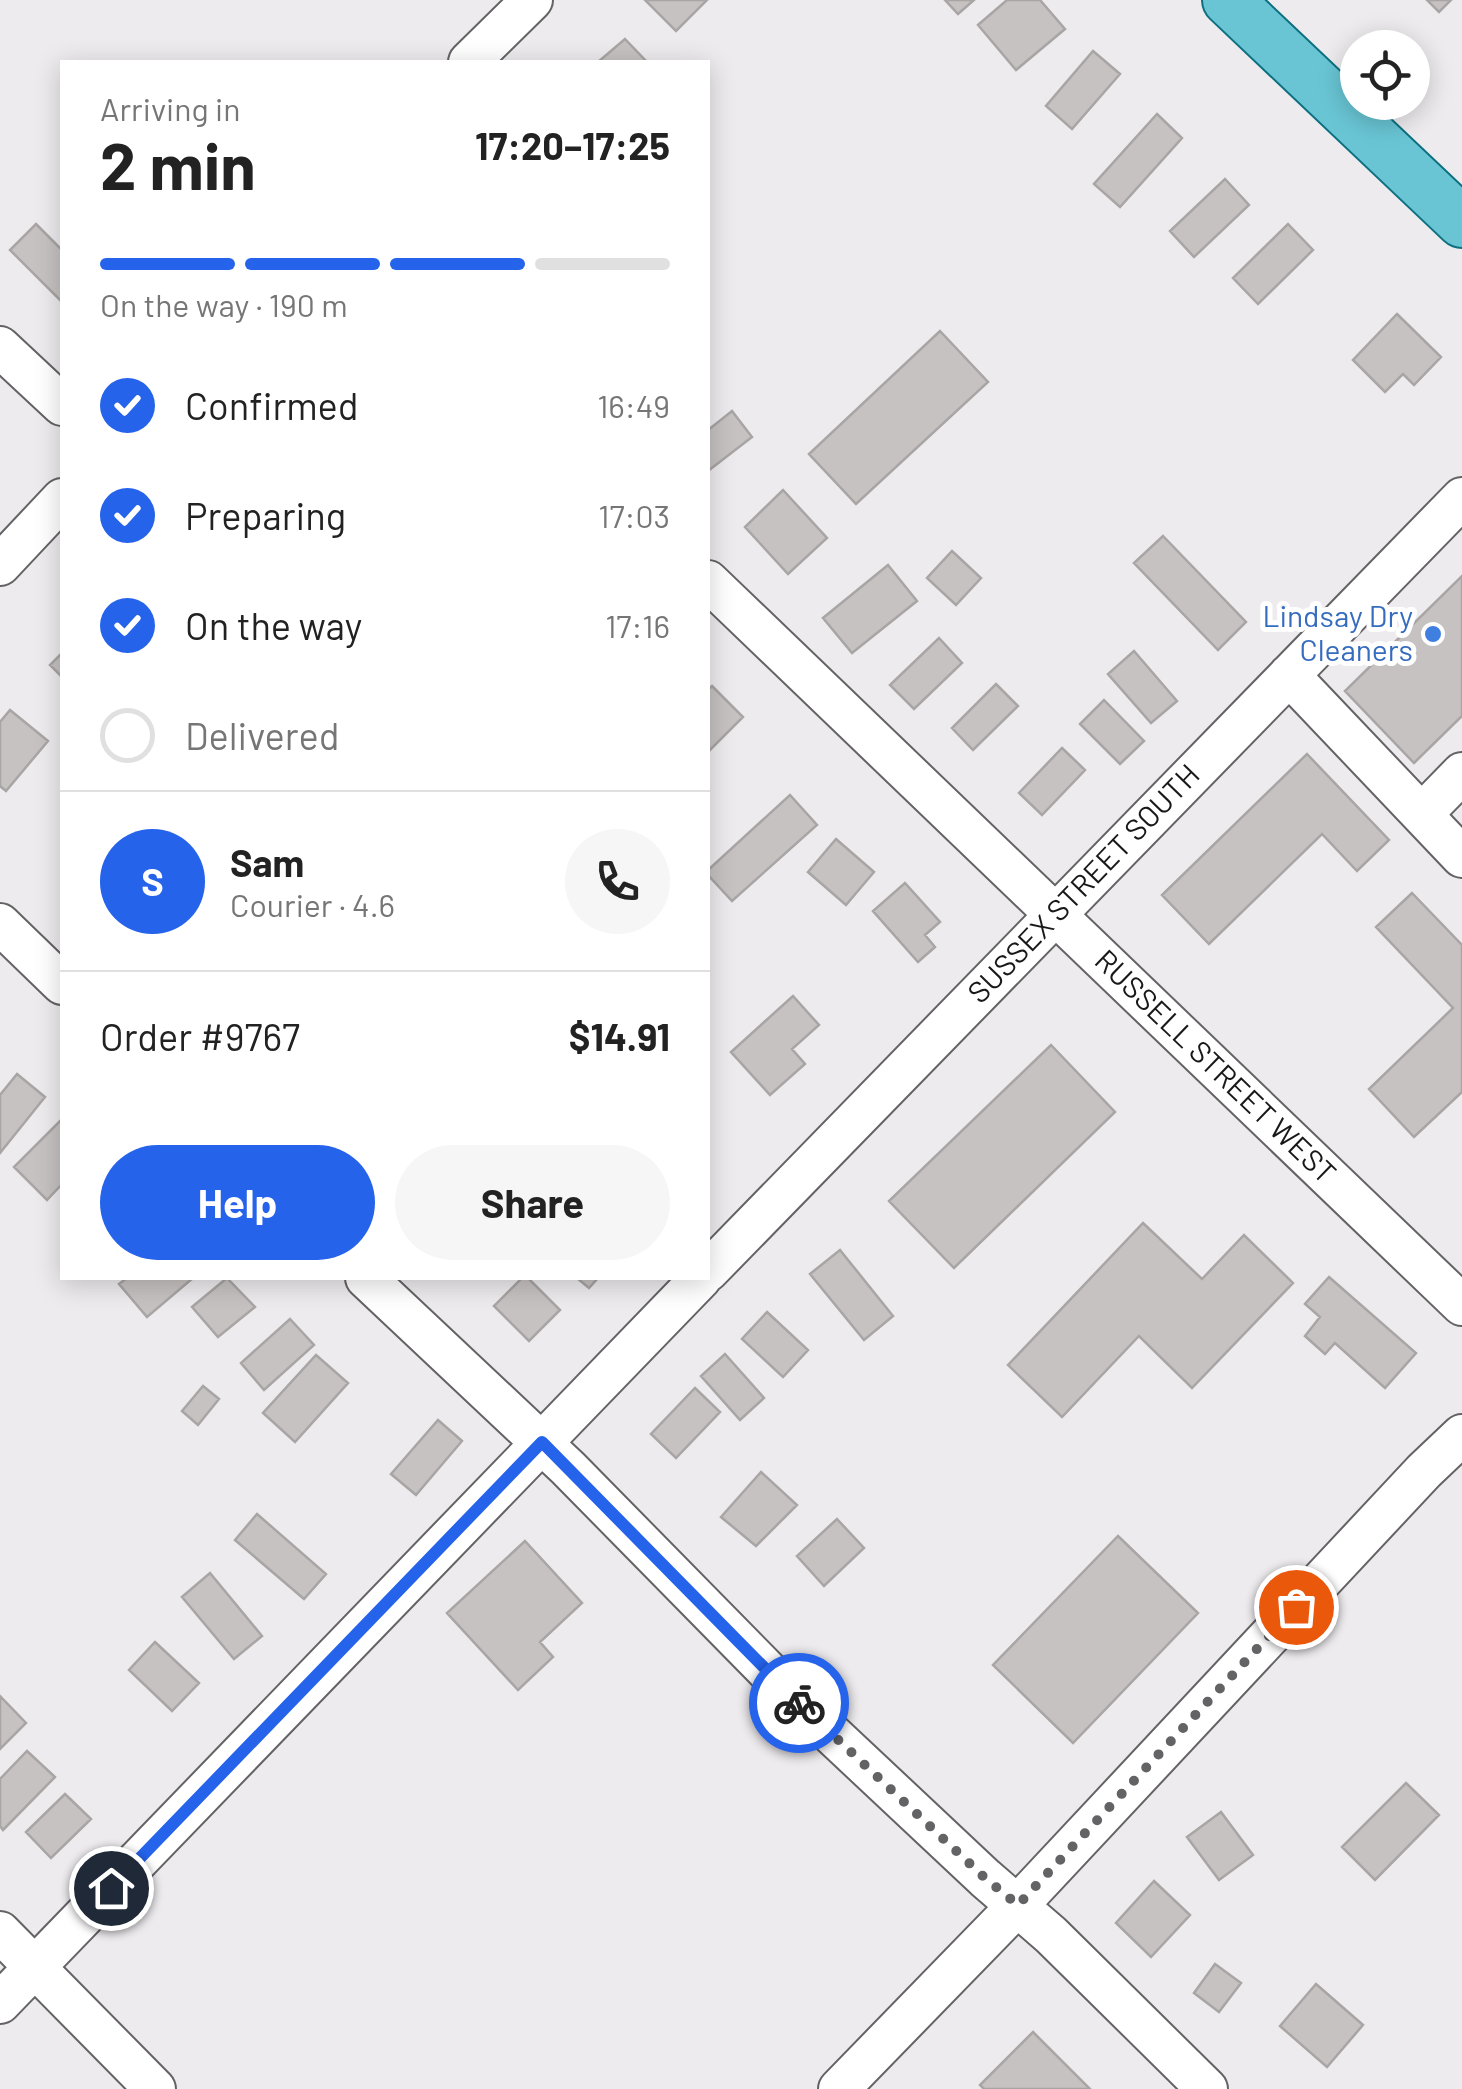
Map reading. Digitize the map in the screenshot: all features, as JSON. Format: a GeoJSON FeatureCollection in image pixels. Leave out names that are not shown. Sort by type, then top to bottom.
{"type":"FeatureCollection","features":[{"type":"Feature","properties":{"kind":"main road"},"geometry":{"type":"LineString","coordinates":[[1228,0],[1462,222]]}},
{"type":"Feature","properties":{"kind":"street"},"geometry":{"type":"LineString","coordinates":[[471,60],[532,0]]}},
{"type":"Feature","properties":{"kind":"street"},"geometry":{"type":"LineString","coordinates":[[0,347],[60,404]]}},
{"type":"Feature","properties":{"kind":"street","name":"SUSSEX STREET SOUTH"},"geometry":{"type":"LineString","coordinates":[[710,1269],[1462,498]]}},
{"type":"Feature","properties":{"kind":"street"},"geometry":{"type":"LineString","coordinates":[[0,565],[60,501]]}},
{"type":"Feature","properties":{"kind":"street","name":"RUSSELL STREET WEST"},"geometry":{"type":"LineString","coordinates":[[710,583],[1462,1305]]}},
{"type":"Feature","properties":{"kind":"street"},"geometry":{"type":"LineString","coordinates":[[1288,675],[1462,857]]}},
{"type":"Feature","properties":{"kind":"street"},"geometry":{"type":"LineString","coordinates":[[1422,814],[1462,773]]}},
{"type":"Feature","properties":{"kind":"street"},"geometry":{"type":"LineString","coordinates":[[0,924],[60,982]]}},
{"type":"Feature","properties":{"kind":"street"},"geometry":{"type":"LineString","coordinates":[[368,1280],[542,1442],[805,1709],[1018,1905],[1208,2089]]}},
{"type":"Feature","properties":{"kind":"street"},"geometry":{"type":"LineString","coordinates":[[0,2003],[699,1280]]}},
{"type":"Feature","properties":{"kind":"street"},"geometry":{"type":"LineString","coordinates":[[839,2089],[1018,1905],[1424,1470],[1462,1435]]}},
{"type":"Feature","properties":{"kind":"street"},"geometry":{"type":"LineString","coordinates":[[0,1932],[155,2089]]}},
{"type":"Feature","properties":{"kind":"building"},"geometry":{"type":"Polygon","coordinates":[[[645,0],[707,0],[676,31],[645,0]]]}},
{"type":"Feature","properties":{"kind":"building"},"geometry":{"type":"Polygon","coordinates":[[[945,0],[974,0],[958,14],[945,0]]]}},
{"type":"Feature","properties":{"kind":"building"},"geometry":{"type":"Polygon","coordinates":[[[1007,0],[1040,0],[1065,29],[1016,70],[978,25],[1007,0]]]}},
{"type":"Feature","properties":{"kind":"building"},"geometry":{"type":"Polygon","coordinates":[[[1427,0],[1451,0],[1439,12],[1427,0]]]}},
{"type":"Feature","properties":{"kind":"building"},"geometry":{"type":"Polygon","coordinates":[[[625,39],[645,60],[600,60],[625,39]]]}},
{"type":"Feature","properties":{"kind":"building"},"geometry":{"type":"Polygon","coordinates":[[[1093,51],[1120,74],[1072,129],[1046,106],[1093,51]]]}},
{"type":"Feature","properties":{"kind":"building"},"geometry":{"type":"Polygon","coordinates":[[[1157,114],[1182,138],[1120,207],[1094,184],[1157,114]]]}},
{"type":"Feature","properties":{"kind":"building"},"geometry":{"type":"Polygon","coordinates":[[[1225,179],[1249,205],[1194,257],[1170,231],[1225,179]]]}},
{"type":"Feature","properties":{"kind":"building"},"geometry":{"type":"Polygon","coordinates":[[[36,224],[60,248],[60,300],[10,250],[36,224]]]}},
{"type":"Feature","properties":{"kind":"building"},"geometry":{"type":"Polygon","coordinates":[[[1288,224],[1313,250],[1258,304],[1233,278],[1288,224]]]}},
{"type":"Feature","properties":{"kind":"building"},"geometry":{"type":"Polygon","coordinates":[[[1397,314],[1441,357],[1414,385],[1403,374],[1385,392],[1353,360],[1397,314]]]}},
{"type":"Feature","properties":{"kind":"building"},"geometry":{"type":"Polygon","coordinates":[[[940,331],[988,382],[856,504],[809,454],[940,331]]]}},
{"type":"Feature","properties":{"kind":"building"},"geometry":{"type":"Polygon","coordinates":[[[732,411],[752,437],[710,469],[710,428],[732,411]]]}},
{"type":"Feature","properties":{"kind":"building"},"geometry":{"type":"Polygon","coordinates":[[[783,490],[827,538],[788,574],[745,527],[783,490]]]}},
{"type":"Feature","properties":{"kind":"building"},"geometry":{"type":"Polygon","coordinates":[[[1163,536],[1246,622],[1218,650],[1134,563],[1163,536]]]}},
{"type":"Feature","properties":{"kind":"building"},"geometry":{"type":"Polygon","coordinates":[[[952,551],[981,578],[956,605],[927,578],[952,551]]]}},
{"type":"Feature","properties":{"kind":"building"},"geometry":{"type":"Polygon","coordinates":[[[888,565],[917,601],[852,653],[823,618],[888,565]]]}},
{"type":"Feature","properties":{"kind":"building","name":"Lindsay Dry Cleaners"},"geometry":{"type":"Polygon","coordinates":[[[1462,576],[1462,716],[1414,763],[1345,691],[1462,576]]]}},
{"type":"Feature","properties":{"kind":"building"},"geometry":{"type":"Polygon","coordinates":[[[939,638],[962,663],[914,709],[890,685],[939,638]]]}},
{"type":"Feature","properties":{"kind":"building"},"geometry":{"type":"Polygon","coordinates":[[[1134,651],[1177,701],[1151,723],[1108,674],[1134,651]]]}},
{"type":"Feature","properties":{"kind":"building"},"geometry":{"type":"Polygon","coordinates":[[[60,655],[60,675],[50,665],[60,655]]]}},
{"type":"Feature","properties":{"kind":"building"},"geometry":{"type":"Polygon","coordinates":[[[996,684],[1018,706],[973,750],[952,728],[996,684]]]}},
{"type":"Feature","properties":{"kind":"building"},"geometry":{"type":"Polygon","coordinates":[[[710,688],[743,717],[710,750],[710,688]]]}},
{"type":"Feature","properties":{"kind":"building"},"geometry":{"type":"Polygon","coordinates":[[[1104,700],[1144,741],[1120,764],[1080,724],[1104,700]]]}},
{"type":"Feature","properties":{"kind":"building"},"geometry":{"type":"Polygon","coordinates":[[[10,710],[48,741],[6,791],[0,786],[0,722],[10,710]]]}},
{"type":"Feature","properties":{"kind":"building"},"geometry":{"type":"Polygon","coordinates":[[[1062,748],[1085,770],[1042,815],[1019,793],[1062,748]]]}},
{"type":"Feature","properties":{"kind":"building"},"geometry":{"type":"Polygon","coordinates":[[[1307,754],[1389,840],[1357,871],[1322,834],[1209,944],[1162,895],[1307,754]]]}},
{"type":"Feature","properties":{"kind":"building"},"geometry":{"type":"Polygon","coordinates":[[[790,795],[817,825],[732,901],[710,877],[710,868],[790,795]]]}},
{"type":"Feature","properties":{"kind":"building"},"geometry":{"type":"Polygon","coordinates":[[[836,839],[874,872],[846,905],[808,872],[836,839]]]}},
{"type":"Feature","properties":{"kind":"building"},"geometry":{"type":"Polygon","coordinates":[[[905,883],[940,922],[925,935],[935,947],[918,962],[873,911],[905,883]]]}},
{"type":"Feature","properties":{"kind":"building"},"geometry":{"type":"Polygon","coordinates":[[[1412,893],[1462,945],[1462,1092],[1414,1137],[1369,1089],[1453,1008],[1376,927],[1412,893]]]}},
{"type":"Feature","properties":{"kind":"building"},"geometry":{"type":"Polygon","coordinates":[[[793,996],[819,1025],[792,1049],[805,1064],[770,1095],[731,1052],[793,996]]]}},
{"type":"Feature","properties":{"kind":"building"},"geometry":{"type":"Polygon","coordinates":[[[1051,1045],[1115,1112],[954,1268],[889,1201],[1051,1045]]]}},
{"type":"Feature","properties":{"kind":"building"},"geometry":{"type":"Polygon","coordinates":[[[17,1074],[45,1097],[0,1153],[0,1095],[17,1074]]]}},
{"type":"Feature","properties":{"kind":"building"},"geometry":{"type":"Polygon","coordinates":[[[60,1121],[60,1186],[47,1200],[14,1167],[60,1121]]]}},
{"type":"Feature","properties":{"kind":"building"},"geometry":{"type":"Polygon","coordinates":[[[1143,1223],[1202,1279],[1244,1235],[1293,1283],[1192,1388],[1139,1336],[1062,1417],[1008,1365],[1143,1223]]]}},
{"type":"Feature","properties":{"kind":"building"},"geometry":{"type":"Polygon","coordinates":[[[840,1250],[893,1316],[864,1340],[810,1274],[840,1250]]]}},
{"type":"Feature","properties":{"kind":"building"},"geometry":{"type":"Polygon","coordinates":[[[1329,1277],[1416,1353],[1385,1388],[1335,1343],[1325,1354],[1305,1336],[1320,1317],[1305,1304],[1329,1277]]]}},
{"type":"Feature","properties":{"kind":"building"},"geometry":{"type":"Polygon","coordinates":[[[124,1280],[191,1280],[147,1317],[119,1284],[124,1280]]]}},
{"type":"Feature","properties":{"kind":"building"},"geometry":{"type":"Polygon","coordinates":[[[229,1280],[255,1307],[218,1337],[192,1307],[229,1280]]]}},
{"type":"Feature","properties":{"kind":"building"},"geometry":{"type":"Polygon","coordinates":[[[520,1280],[530,1280],[560,1310],[529,1341],[494,1306],[520,1280]]]}},
{"type":"Feature","properties":{"kind":"building"},"geometry":{"type":"Polygon","coordinates":[[[579,1280],[596,1280],[589,1288],[579,1280]]]}},
{"type":"Feature","properties":{"kind":"building"},"geometry":{"type":"Polygon","coordinates":[[[767,1312],[808,1350],[783,1377],[742,1339],[767,1312]]]}},
{"type":"Feature","properties":{"kind":"building"},"geometry":{"type":"Polygon","coordinates":[[[290,1319],[314,1345],[264,1390],[241,1363],[290,1319]]]}},
{"type":"Feature","properties":{"kind":"building"},"geometry":{"type":"Polygon","coordinates":[[[725,1354],[764,1398],[740,1420],[701,1376],[725,1354]]]}},
{"type":"Feature","properties":{"kind":"building"},"geometry":{"type":"Polygon","coordinates":[[[316,1355],[348,1383],[295,1442],[263,1413],[316,1355]]]}},
{"type":"Feature","properties":{"kind":"building"},"geometry":{"type":"Polygon","coordinates":[[[203,1386],[219,1399],[198,1425],[182,1411],[203,1386]]]}},
{"type":"Feature","properties":{"kind":"building"},"geometry":{"type":"Polygon","coordinates":[[[695,1388],[720,1412],[676,1458],[651,1434],[695,1388]]]}},
{"type":"Feature","properties":{"kind":"building"},"geometry":{"type":"Polygon","coordinates":[[[438,1420],[462,1441],[416,1495],[391,1474],[438,1420]]]}},
{"type":"Feature","properties":{"kind":"building"},"geometry":{"type":"Polygon","coordinates":[[[761,1472],[797,1505],[756,1546],[721,1517],[761,1472]]]}},
{"type":"Feature","properties":{"kind":"building"},"geometry":{"type":"Polygon","coordinates":[[[257,1514],[326,1574],[304,1599],[235,1540],[257,1514]]]}},
{"type":"Feature","properties":{"kind":"building"},"geometry":{"type":"Polygon","coordinates":[[[837,1519],[864,1548],[824,1586],[797,1556],[837,1519]]]}},
{"type":"Feature","properties":{"kind":"building"},"geometry":{"type":"Polygon","coordinates":[[[1118,1536],[1198,1613],[1073,1743],[993,1665],[1118,1536]]]}},
{"type":"Feature","properties":{"kind":"building"},"geometry":{"type":"Polygon","coordinates":[[[525,1541],[582,1603],[540,1642],[553,1657],[518,1690],[447,1613],[525,1541]]]}},
{"type":"Feature","properties":{"kind":"building"},"geometry":{"type":"Polygon","coordinates":[[[210,1573],[262,1636],[234,1659],[182,1597],[210,1573]]]}},
{"type":"Feature","properties":{"kind":"building"},"geometry":{"type":"Polygon","coordinates":[[[155,1642],[199,1683],[172,1711],[129,1670],[155,1642]]]}},
{"type":"Feature","properties":{"kind":"building"},"geometry":{"type":"Polygon","coordinates":[[[0,1696],[26,1723],[0,1749],[0,1696]]]}},
{"type":"Feature","properties":{"kind":"building"},"geometry":{"type":"Polygon","coordinates":[[[27,1751],[55,1777],[3,1830],[0,1779],[27,1751]]]}},
{"type":"Feature","properties":{"kind":"building"},"geometry":{"type":"Polygon","coordinates":[[[1406,1783],[1439,1815],[1375,1880],[1342,1847],[1406,1783]]]}},
{"type":"Feature","properties":{"kind":"building"},"geometry":{"type":"Polygon","coordinates":[[[65,1794],[91,1819],[51,1858],[26,1832],[65,1794]]]}},
{"type":"Feature","properties":{"kind":"building"},"geometry":{"type":"Polygon","coordinates":[[[1221,1812],[1253,1855],[1219,1880],[1187,1837],[1221,1812]]]}},
{"type":"Feature","properties":{"kind":"building"},"geometry":{"type":"Polygon","coordinates":[[[1154,1881],[1190,1915],[1151,1957],[1116,1923],[1154,1881]]]}},
{"type":"Feature","properties":{"kind":"building"},"geometry":{"type":"Polygon","coordinates":[[[1215,1964],[1241,1983],[1219,2012],[1194,1993],[1215,1964]]]}},
{"type":"Feature","properties":{"kind":"building"},"geometry":{"type":"Polygon","coordinates":[[[1316,1984],[1363,2025],[1327,2067],[1280,2026],[1316,1984]]]}},
{"type":"Feature","properties":{"kind":"building"},"geometry":{"type":"Polygon","coordinates":[[[1033,2032],[1090,2089],[984,2089],[980,2085],[1033,2032]]]}},
{"type":"Feature","properties":{"kind":"way so far"},"geometry":{"type":"LineString","coordinates":[[799,1703],[1018,1905],[1296,1607]]}},
{"type":"Feature","properties":{"kind":"place","name":"Lindsay Dry Cleaners"},"geometry":{"type":"Point","coordinates":[1433,634]}},
{"type":"Feature","properties":{"kind":"route"},"geometry":{"type":"LineString","coordinates":[[111,1888],[542,1442],[799,1703]]}}]}
